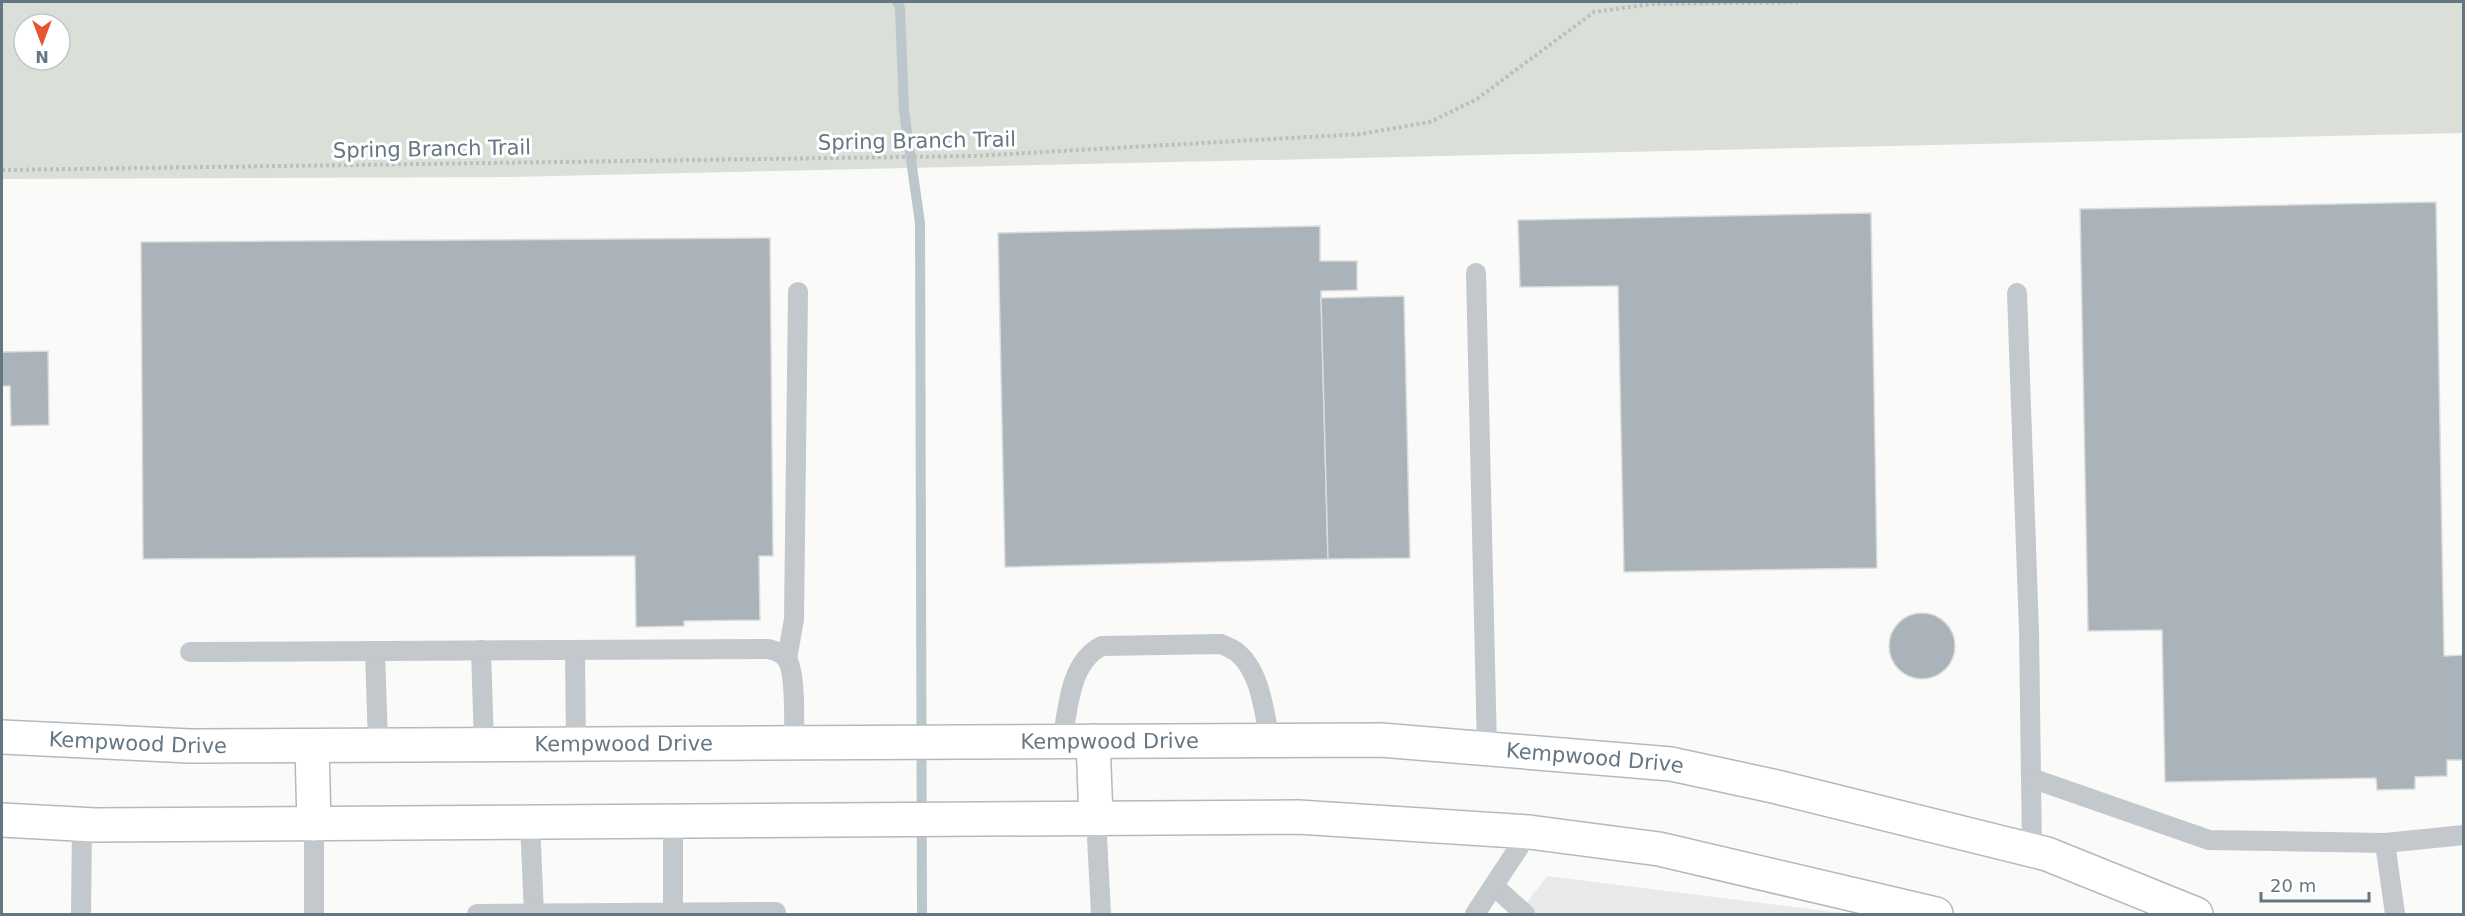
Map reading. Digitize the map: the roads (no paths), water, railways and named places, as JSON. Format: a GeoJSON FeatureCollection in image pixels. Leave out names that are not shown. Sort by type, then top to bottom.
{"type":"FeatureCollection","features":[{"type":"Feature","properties":{"kind":"main road","name":"Kempwood Drive"},"geometry":{"type":"LineString","coordinates":[[2,737],[190,746],[1380,740],[1671,764],[1777,787],[2047,854],[2196,915]]}},
{"type":"Feature","properties":{"kind":"main road"},"geometry":{"type":"LineString","coordinates":[[1078,742],[1096,818]]}},
{"type":"Feature","properties":{"kind":"main road"},"geometry":{"type":"LineString","coordinates":[[312,746],[314,824]]}},
{"type":"Feature","properties":{"kind":"main road"},"geometry":{"type":"LineString","coordinates":[[2,820],[82,825],[1298,817],[1529,832],[1659,849],[1936,915]]}},
{"type":"Feature","properties":{"kind":"lane"},"geometry":{"type":"LineString","coordinates":[[1476,273],[1487,749]]}},
{"type":"Feature","properties":{"kind":"lane"},"geometry":{"type":"LineString","coordinates":[[787,659],[794,619],[798,292]]}},
{"type":"Feature","properties":{"kind":"lane"},"geometry":{"type":"LineString","coordinates":[[2017,293],[2030,631],[2032,850]]}},
{"type":"Feature","properties":{"kind":"lane"},"geometry":{"type":"LineString","coordinates":[[1078,742],[1077,673],[1092,651],[1102,646],[1221,644],[1237,652],[1249,668],[1260,693],[1270,741]]}},
{"type":"Feature","properties":{"kind":"lane"},"geometry":{"type":"LineString","coordinates":[[190,652],[768,649],[778,651],[787,659],[792,673],[794,744]]}},
{"type":"Feature","properties":{"kind":"lane"},"geometry":{"type":"LineString","coordinates":[[481,650],[484,745]]}},
{"type":"Feature","properties":{"kind":"lane"},"geometry":{"type":"LineString","coordinates":[[575,650],[576,744]]}},
{"type":"Feature","properties":{"kind":"lane"},"geometry":{"type":"LineString","coordinates":[[375,651],[378,745]]}},
{"type":"Feature","properties":{"kind":"lane"},"geometry":{"type":"LineString","coordinates":[[2031,778],[2210,840],[2385,843],[2463,835]]}},
{"type":"Feature","properties":{"kind":"lane"},"geometry":{"type":"LineString","coordinates":[[1096,818],[1101,915]]}},
{"type":"Feature","properties":{"kind":"lane"},"geometry":{"type":"LineString","coordinates":[[673,821],[673,913]]}},
{"type":"Feature","properties":{"kind":"lane"},"geometry":{"type":"LineString","coordinates":[[530,822],[534,914]]}},
{"type":"Feature","properties":{"kind":"lane"},"geometry":{"type":"LineString","coordinates":[[314,824],[314,915]]}},
{"type":"Feature","properties":{"kind":"lane"},"geometry":{"type":"LineString","coordinates":[[81,915],[82,825]]}},
{"type":"Feature","properties":{"kind":"lane"},"geometry":{"type":"LineString","coordinates":[[1475,915],[1529,832]]}},
{"type":"Feature","properties":{"kind":"lane"},"geometry":{"type":"LineString","coordinates":[[2385,843],[2395,915]]}},
{"type":"Feature","properties":{"kind":"lane"},"geometry":{"type":"LineString","coordinates":[[1494,886],[1525,915]]}},
{"type":"Feature","properties":{"kind":"lane"},"geometry":{"type":"LineString","coordinates":[[477,915],[776,912],[776,915]]}},
{"type":"Feature","properties":{"kind":"waterway"},"geometry":{"type":"LineString","coordinates":[[897,2],[900,8],[904,111],[920,223],[922,914]]}}]}
